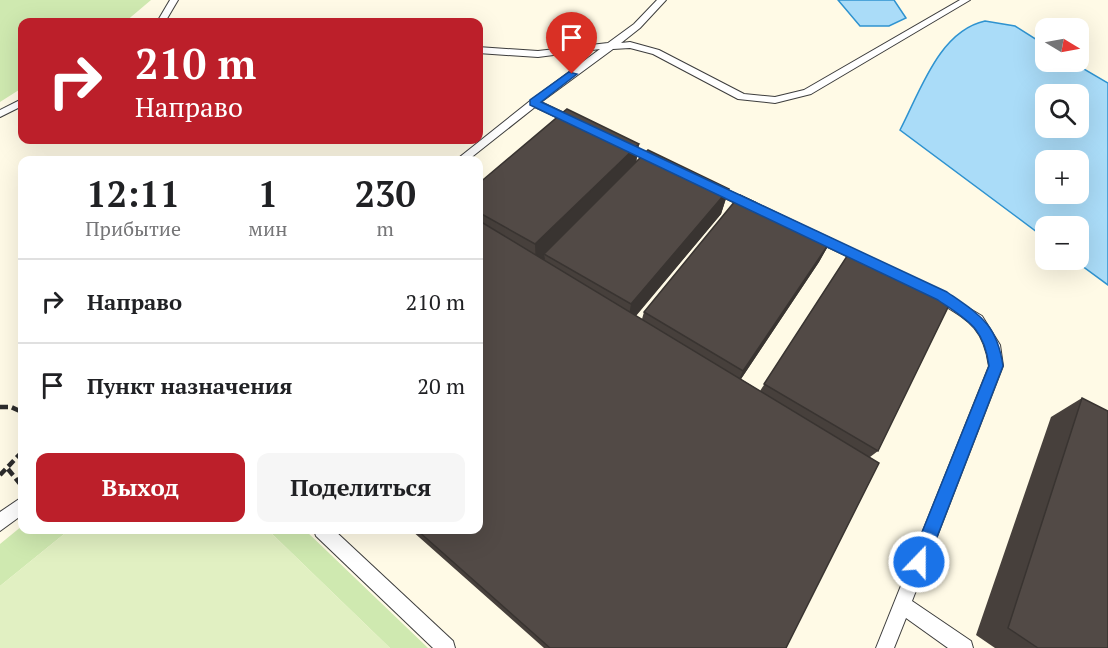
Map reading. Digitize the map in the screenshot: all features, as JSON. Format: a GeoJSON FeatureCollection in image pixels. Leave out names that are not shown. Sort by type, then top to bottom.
{"type":"FeatureCollection","features":[{"type":"Feature","properties":{"kind":"lane"},"geometry":{"type":"LineString","coordinates":[[163,18],[174,0]]}},
{"type":"Feature","properties":{"kind":"lane"},"geometry":{"type":"LineString","coordinates":[[483,143],[637,26],[662,0]]}},
{"type":"Feature","properties":{"kind":"lane"},"geometry":{"type":"LineString","coordinates":[[483,50],[538,54],[630,45],[656,52],[742,97],[775,100],[807,92],[966,0]]}},
{"type":"Feature","properties":{"kind":"lane"},"geometry":{"type":"LineString","coordinates":[[534,103],[588,128]]}},
{"type":"Feature","properties":{"kind":"lane"},"geometry":{"type":"LineString","coordinates":[[0,114],[18,104]]}},
{"type":"Feature","properties":{"kind":"lane"},"geometry":{"type":"LineString","coordinates":[[466,156],[481,144]]}},
{"type":"Feature","properties":{"kind":"lane"},"geometry":{"type":"LineString","coordinates":[[695,179],[760,210]]}},
{"type":"Feature","properties":{"kind":"lane"},"geometry":{"type":"LineString","coordinates":[[803,230],[878,266]]}},
{"type":"Feature","properties":{"kind":"lane"},"geometry":{"type":"LineString","coordinates":[[885,648],[996,366],[993,345],[977,320],[942,296],[921,286]]}},
{"type":"Feature","properties":{"kind":"lane"},"geometry":{"type":"LineString","coordinates":[[0,523],[18,508]]}},
{"type":"Feature","properties":{"kind":"lane"},"geometry":{"type":"LineString","coordinates":[[326,534],[446,648]]}},
{"type":"Feature","properties":{"kind":"lane"},"geometry":{"type":"LineString","coordinates":[[902,605],[964,648]]}},
{"type":"Feature","properties":{"kind":"path"},"geometry":{"type":"LineString","coordinates":[[0,407],[11,407],[18,410]]}},
{"type":"Feature","properties":{"kind":"path"},"geometry":{"type":"LineString","coordinates":[[0,475],[18,457]]}},
{"type":"Feature","properties":{"kind":"path"},"geometry":{"type":"LineString","coordinates":[[8,469],[18,482]]}},
{"type":"Feature","properties":{"kind":"green space"},"geometry":{"type":"Polygon","coordinates":[[[0,0],[151,0],[130,18],[18,18],[18,91],[0,102],[0,0]]]}},
{"type":"Feature","properties":{"kind":"green space"},"geometry":{"type":"Polygon","coordinates":[[[18,529],[18,534],[64,534],[0,586],[0,544],[18,529]]]}},
{"type":"Feature","properties":{"kind":"green space"},"geometry":{"type":"Polygon","coordinates":[[[64,534],[272,534],[390,648],[0,648],[0,586],[64,534]]]}},
{"type":"Feature","properties":{"kind":"green space"},"geometry":{"type":"Polygon","coordinates":[[[272,534],[309,534],[428,648],[390,648],[272,534]]]}},
{"type":"Feature","properties":{"kind":"water"},"geometry":{"type":"Polygon","coordinates":[[[838,0],[894,0],[906,18],[889,26],[860,26],[838,0]]]}},
{"type":"Feature","properties":{"kind":"water"},"geometry":{"type":"Polygon","coordinates":[[[985,21],[1015,26],[1035,39],[1035,72],[1089,72],[1108,83],[1108,285],[1088,270],[1089,216],[1035,216],[1035,231],[900,130],[933,65],[955,37],[969,27],[985,21]]]}},
{"type":"Feature","properties":{"kind":"building"},"geometry":{"type":"Polygon","coordinates":[[[567,109],[639,144],[535,244],[483,215],[483,180],[567,109]]]}},
{"type":"Feature","properties":{"kind":"building"},"geometry":{"type":"Polygon","coordinates":[[[648,150],[729,189],[631,304],[544,254],[648,150]]]}},
{"type":"Feature","properties":{"kind":"building"},"geometry":{"type":"Polygon","coordinates":[[[740,195],[832,239],[743,371],[644,312],[740,195]]]}},
{"type":"Feature","properties":{"kind":"building"},"geometry":{"type":"Polygon","coordinates":[[[483,223],[879,463],[786,648],[550,648],[422,534],[483,534],[483,223]]]}},
{"type":"Feature","properties":{"kind":"building"},"geometry":{"type":"Polygon","coordinates":[[[851,250],[952,299],[878,451],[764,384],[851,250]]]}},
{"type":"Feature","properties":{"kind":"building"},"geometry":{"type":"Polygon","coordinates":[[[1082,398],[1108,411],[1108,648],[1038,648],[1008,628],[1082,398]]]}},
{"type":"Feature","properties":{"kind":"route"},"geometry":{"type":"LineString","coordinates":[[572,74],[534,103],[942,296],[977,320],[993,345],[996,366],[919,562]]}}]}
